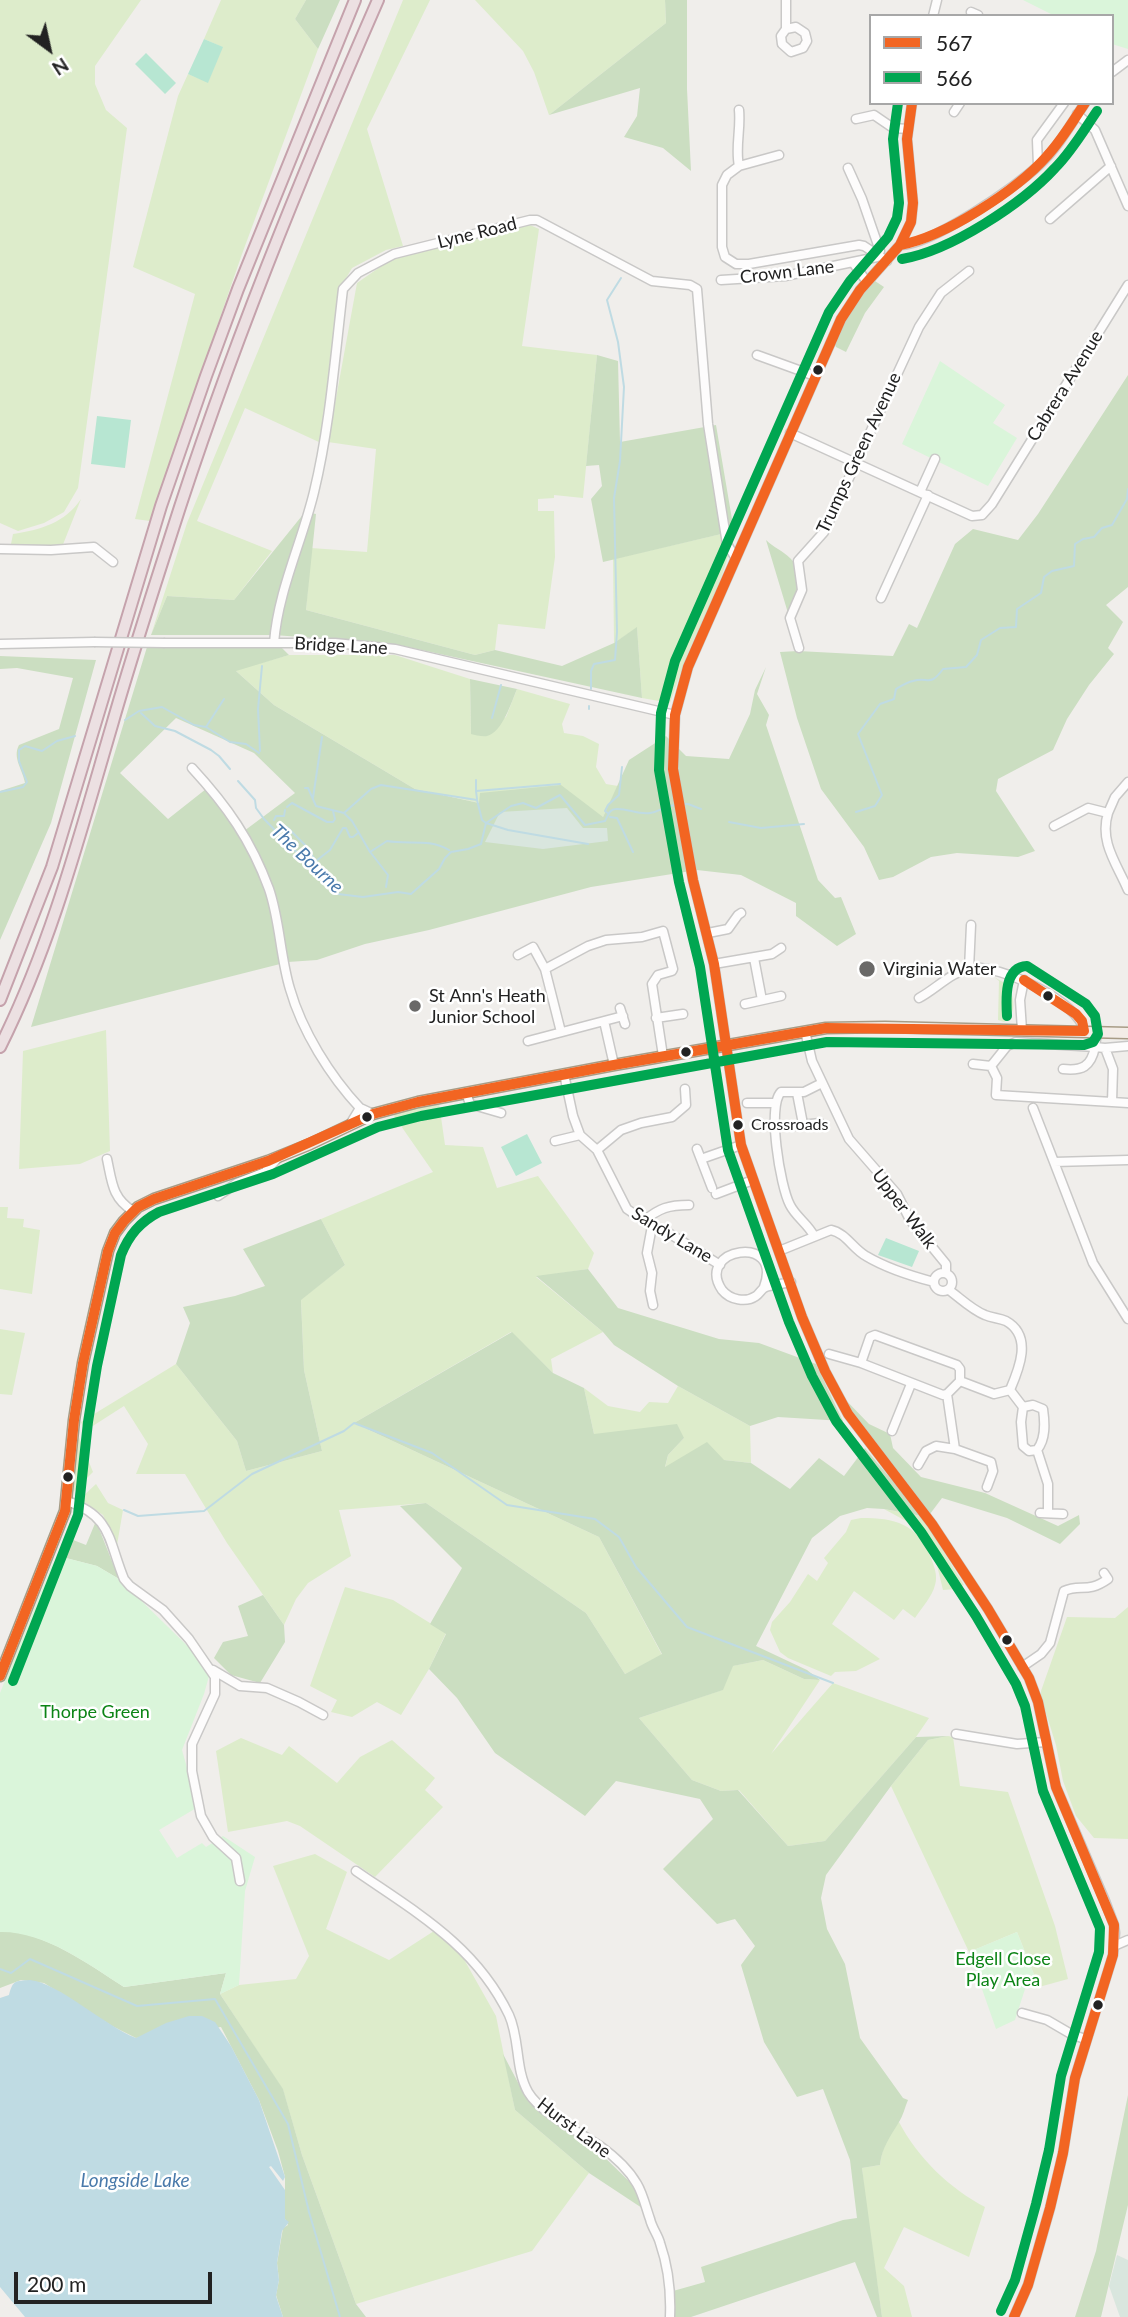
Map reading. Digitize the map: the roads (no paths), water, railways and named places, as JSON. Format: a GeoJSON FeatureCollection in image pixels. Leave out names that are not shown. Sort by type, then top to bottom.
{"type":"FeatureCollection","features":[{"type":"Feature","properties":{"kind":"highway"},"geometry":{"type":"LineString","coordinates":[[0,1000],[52,867],[157,519],[206,376],[247,265],[355,0]]}},
{"type":"Feature","properties":{"kind":"highway"},"geometry":{"type":"LineString","coordinates":[[0,1047],[22,1001],[53,922],[171,535],[229,365],[331,108],[378,0]]}},
{"type":"Feature","properties":{"kind":"main road"},"geometry":{"type":"LineString","coordinates":[[0,1676],[67,1501],[74,1420],[83,1363],[108,1251],[115,1233],[133,1211],[144,1203],[279,1157],[373,1114],[418,1102],[564,1073],[805,1031],[837,1027],[885,1027],[1128,1033]]}},
{"type":"Feature","properties":{"kind":"street"},"geometry":{"type":"LineString","coordinates":[[786,0],[786,29]]}},
{"type":"Feature","properties":{"kind":"street"},"geometry":{"type":"LineString","coordinates":[[900,245],[911,222],[914,203],[907,150],[912,105]]}},
{"type":"Feature","properties":{"kind":"street"},"geometry":{"type":"LineString","coordinates":[[954,112],[959,105]]}},
{"type":"Feature","properties":{"kind":"street"},"geometry":{"type":"LineString","coordinates":[[1038,166],[1037,140],[1062,105]]}},
{"type":"Feature","properties":{"kind":"street"},"geometry":{"type":"LineString","coordinates":[[1014,2317],[1028,2285],[1043,2232],[1060,2166],[1074,2078],[1114,1946],[1115,1933],[1105,1901],[1056,1787],[1038,1702],[1022,1667],[988,1609],[925,1513],[848,1414],[814,1347],[741,1146],[714,964],[693,880],[673,769],[675,715],[688,667],[841,319],[883,258],[900,245],[920,241],[972,213],[1038,166],[1051,153],[1084,105]]}},
{"type":"Feature","properties":{"kind":"street"},"geometry":{"type":"LineString","coordinates":[[739,110],[739,166]]}},
{"type":"Feature","properties":{"kind":"street"},"geometry":{"type":"LineString","coordinates":[[1077,114],[1095,130],[1128,206]]}},
{"type":"Feature","properties":{"kind":"street"},"geometry":{"type":"LineString","coordinates":[[856,119],[874,115],[892,128],[908,129]]}},
{"type":"Feature","properties":{"kind":"street"},"geometry":{"type":"LineString","coordinates":[[779,156],[739,166],[727,175],[722,185],[722,247],[728,260],[741,265],[859,245],[883,258]]}},
{"type":"Feature","properties":{"kind":"street"},"geometry":{"type":"LineString","coordinates":[[1050,219],[1111,166]]}},
{"type":"Feature","properties":{"kind":"street"},"geometry":{"type":"LineString","coordinates":[[848,169],[883,258]]}},
{"type":"Feature","properties":{"kind":"street","name":"Lyne Road"},"geometry":{"type":"LineString","coordinates":[[274,643],[277,616],[315,491],[344,289],[358,273],[394,254],[530,220],[537,220],[652,281],[690,285],[697,289],[708,424],[727,544],[735,556]]}},
{"type":"Feature","properties":{"kind":"street","name":"Crown Lane"},"geometry":{"type":"LineString","coordinates":[[721,279],[766,278],[883,258]]}},
{"type":"Feature","properties":{"kind":"street","name":"Crown Lane"},"geometry":{"type":"LineString","coordinates":[[853,264],[867,282]]}},
{"type":"Feature","properties":{"kind":"street","name":"Trumps Green Avenue"},"geometry":{"type":"LineString","coordinates":[[799,648],[790,618],[802,590],[798,561],[824,532],[923,320],[941,293],[969,271]]}},
{"type":"Feature","properties":{"kind":"street","name":"Cabrera Avenue"},"geometry":{"type":"LineString","coordinates":[[924,494],[972,516],[987,511],[1128,285]]}},
{"type":"Feature","properties":{"kind":"street"},"geometry":{"type":"LineString","coordinates":[[757,355],[815,376]]}},
{"type":"Feature","properties":{"kind":"street"},"geometry":{"type":"LineString","coordinates":[[790,433],[924,494]]}},
{"type":"Feature","properties":{"kind":"street"},"geometry":{"type":"LineString","coordinates":[[881,598],[924,494],[935,459]]}},
{"type":"Feature","properties":{"kind":"street"},"geometry":{"type":"LineString","coordinates":[[0,549],[94,547],[113,562]]}},
{"type":"Feature","properties":{"kind":"street","name":"Bridge Lane"},"geometry":{"type":"LineString","coordinates":[[0,643],[335,643],[395,649],[675,715]]}},
{"type":"Feature","properties":{"kind":"street"},"geometry":{"type":"LineString","coordinates":[[192,768],[235,818],[269,889],[289,988],[313,1041],[360,1108],[373,1114]]}},
{"type":"Feature","properties":{"kind":"street"},"geometry":{"type":"LineString","coordinates":[[1128,782],[1115,797],[1105,823],[1106,842],[1128,890]]}},
{"type":"Feature","properties":{"kind":"street"},"geometry":{"type":"LineString","coordinates":[[1054,826],[1088,808],[1108,813]]}},
{"type":"Feature","properties":{"kind":"street"},"geometry":{"type":"LineString","coordinates":[[708,933],[728,929],[741,914]]}},
{"type":"Feature","properties":{"kind":"street"},"geometry":{"type":"LineString","coordinates":[[969,969],[971,925]]}},
{"type":"Feature","properties":{"kind":"street"},"geometry":{"type":"LineString","coordinates":[[545,969],[588,946],[617,937],[651,935],[661,930],[664,932],[674,972],[658,975],[653,982],[663,1056]]}},
{"type":"Feature","properties":{"kind":"street"},"geometry":{"type":"LineString","coordinates":[[518,955],[533,947],[545,969],[561,1032]]}},
{"type":"Feature","properties":{"kind":"street"},"geometry":{"type":"LineString","coordinates":[[714,964],[772,954],[781,948]]}},
{"type":"Feature","properties":{"kind":"street"},"geometry":{"type":"LineString","coordinates":[[754,958],[762,1000]]}},
{"type":"Feature","properties":{"kind":"street"},"geometry":{"type":"LineString","coordinates":[[919,998],[955,974],[969,969],[993,969],[1024,980],[1076,1014],[1082,1021],[1084,1031]]}},
{"type":"Feature","properties":{"kind":"street"},"geometry":{"type":"LineString","coordinates":[[1021,1030],[1020,1000],[1024,980]]}},
{"type":"Feature","properties":{"kind":"street"},"geometry":{"type":"LineString","coordinates":[[745,1004],[781,996]]}},
{"type":"Feature","properties":{"kind":"street"},"geometry":{"type":"LineString","coordinates":[[656,1018],[683,1014]]}},
{"type":"Feature","properties":{"kind":"street"},"geometry":{"type":"LineString","coordinates":[[528,1041],[623,1016]]}},
{"type":"Feature","properties":{"kind":"street"},"geometry":{"type":"LineString","coordinates":[[604,1021],[614,1065]]}},
{"type":"Feature","properties":{"kind":"street","name":"Upper Walk"},"geometry":{"type":"LineString","coordinates":[[805,1031],[812,1061],[849,1139],[897,1194],[910,1220],[946,1264],[946,1273]]}},
{"type":"Feature","properties":{"kind":"street"},"geometry":{"type":"LineString","coordinates":[[1097,1032],[1100,1047],[1113,1069],[1112,1102]]}},
{"type":"Feature","properties":{"kind":"street"},"geometry":{"type":"LineString","coordinates":[[991,1066],[1007,1046],[1016,1042],[1128,1046]]}},
{"type":"Feature","properties":{"kind":"street"},"geometry":{"type":"LineString","coordinates":[[1063,1069],[1079,1070],[1086,1067],[1100,1047]]}},
{"type":"Feature","properties":{"kind":"street"},"geometry":{"type":"LineString","coordinates":[[973,1064],[991,1066]]}},
{"type":"Feature","properties":{"kind":"street"},"geometry":{"type":"LineString","coordinates":[[991,1066],[997,1078],[996,1094],[1128,1104]]}},
{"type":"Feature","properties":{"kind":"street"},"geometry":{"type":"LineString","coordinates":[[555,1141],[580,1135],[564,1073]]}},
{"type":"Feature","properties":{"kind":"street"},"geometry":{"type":"LineString","coordinates":[[814,1236],[796,1215],[782,1189],[777,1160],[775,1103],[781,1092],[804,1092],[822,1083]]}},
{"type":"Feature","properties":{"kind":"street"},"geometry":{"type":"LineString","coordinates":[[597,1150],[621,1130],[662,1120],[680,1111],[687,1101],[685,1089]]}},
{"type":"Feature","properties":{"kind":"street"},"geometry":{"type":"LineString","coordinates":[[466,1093],[470,1104],[501,1113]]}},
{"type":"Feature","properties":{"kind":"street"},"geometry":{"type":"LineString","coordinates":[[797,1093],[803,1124]]}},
{"type":"Feature","properties":{"kind":"street"},"geometry":{"type":"LineString","coordinates":[[747,1103],[775,1103]]}},
{"type":"Feature","properties":{"kind":"street"},"geometry":{"type":"LineString","coordinates":[[349,1126],[360,1108]]}},
{"type":"Feature","properties":{"kind":"street"},"geometry":{"type":"LineString","coordinates":[[1033,1108],[1093,1263],[1128,1318]]}},
{"type":"Feature","properties":{"kind":"street"},"geometry":{"type":"LineString","coordinates":[[792,1126],[820,1122]]}},
{"type":"Feature","properties":{"kind":"street","name":"Sandy Lane"},"geometry":{"type":"LineString","coordinates":[[580,1135],[597,1150],[627,1209],[720,1265]]}},
{"type":"Feature","properties":{"kind":"street"},"geometry":{"type":"LineString","coordinates":[[701,1159],[741,1146]]}},
{"type":"Feature","properties":{"kind":"street"},"geometry":{"type":"LineString","coordinates":[[697,1149],[714,1191],[753,1180]]}},
{"type":"Feature","properties":{"kind":"street"},"geometry":{"type":"LineString","coordinates":[[218,1196],[237,1183],[264,1172],[279,1157]]}},
{"type":"Feature","properties":{"kind":"street"},"geometry":{"type":"LineString","coordinates":[[107,1159],[115,1193],[122,1205],[133,1211]]}},
{"type":"Feature","properties":{"kind":"street"},"geometry":{"type":"LineString","coordinates":[[1054,1163],[1128,1160]]}},
{"type":"Feature","properties":{"kind":"street"},"geometry":{"type":"LineString","coordinates":[[653,1305],[650,1291],[652,1273],[647,1253],[648,1224],[657,1210],[671,1205],[689,1205]]}},
{"type":"Feature","properties":{"kind":"street"},"geometry":{"type":"LineString","coordinates":[[779,1251],[830,1230],[836,1231],[868,1258],[934,1282],[938,1290],[943,1292],[953,1285],[952,1279],[946,1273],[938,1275],[934,1282]]}},
{"type":"Feature","properties":{"kind":"street","name":"Sandy Lane"},"geometry":{"type":"LineString","coordinates":[[764,1287],[767,1272],[765,1265],[754,1254],[739,1251],[725,1258],[720,1265],[719,1281],[722,1289],[735,1299],[752,1298],[764,1287],[791,1282]]}},
{"type":"Feature","properties":{"kind":"street"},"geometry":{"type":"LineString","coordinates":[[949,1290],[984,1315],[1006,1322],[1017,1332],[1022,1362],[1010,1390]]}},
{"type":"Feature","properties":{"kind":"street"},"geometry":{"type":"LineString","coordinates":[[861,1363],[870,1337],[875,1335],[957,1365],[960,1369],[960,1381],[947,1394]]}},
{"type":"Feature","properties":{"kind":"street"},"geometry":{"type":"LineString","coordinates":[[829,1354],[861,1363],[937,1393],[947,1394]]}},
{"type":"Feature","properties":{"kind":"street"},"geometry":{"type":"LineString","coordinates":[[960,1381],[994,1394],[1010,1390]]}},
{"type":"Feature","properties":{"kind":"street"},"geometry":{"type":"LineString","coordinates":[[892,1431],[911,1384]]}},
{"type":"Feature","properties":{"kind":"street"},"geometry":{"type":"LineString","coordinates":[[1010,1390],[1023,1407],[1023,1446],[1029,1451],[1037,1450],[1044,1435],[1043,1409],[1034,1405],[1023,1407]]}},
{"type":"Feature","properties":{"kind":"street"},"geometry":{"type":"LineString","coordinates":[[947,1394],[955,1449]]}},
{"type":"Feature","properties":{"kind":"street"},"geometry":{"type":"LineString","coordinates":[[918,1465],[926,1451],[936,1446],[955,1449],[991,1462],[993,1471],[987,1487]]}},
{"type":"Feature","properties":{"kind":"street"},"geometry":{"type":"LineString","coordinates":[[1037,1450],[1048,1484],[1044,1513],[1063,1514]]}},
{"type":"Feature","properties":{"kind":"street"},"geometry":{"type":"LineString","coordinates":[[67,1501],[90,1511],[103,1522],[124,1579],[163,1610],[211,1668],[215,1677],[215,1694],[192,1744],[192,1771],[201,1816],[213,1837],[236,1858],[240,1881]]}},
{"type":"Feature","properties":{"kind":"street"},"geometry":{"type":"LineString","coordinates":[[1022,1667],[1051,1643],[1064,1591],[1071,1588],[1094,1588],[1108,1579],[1104,1573]]}},
{"type":"Feature","properties":{"kind":"street"},"geometry":{"type":"LineString","coordinates":[[211,1668],[240,1686],[267,1688],[323,1715]]}},
{"type":"Feature","properties":{"kind":"street"},"geometry":{"type":"LineString","coordinates":[[956,1734],[1017,1744],[1046,1742]]}},
{"type":"Feature","properties":{"kind":"street","name":"Hurst Lane"},"geometry":{"type":"LineString","coordinates":[[356,1871],[448,1935],[470,1956],[488,1979],[510,2017],[528,2092],[548,2111],[603,2148],[633,2177],[660,2243],[668,2278],[670,2317]]}},
{"type":"Feature","properties":{"kind":"street"},"geometry":{"type":"LineString","coordinates":[[1115,1933],[1128,1940]]}},
{"type":"Feature","properties":{"kind":"street"},"geometry":{"type":"LineString","coordinates":[[1114,1946],[1128,1940]]}},
{"type":"Feature","properties":{"kind":"street"},"geometry":{"type":"LineString","coordinates":[[1022,2013],[1047,2020],[1070,2034],[1086,2039]]}},
{"type":"Feature","properties":{"kind":"water","name":"Longside Lake"},"geometry":{"type":"Polygon","coordinates":[[[30,1980],[54,1989],[136,2038],[166,2023],[189,2016],[202,2016],[215,2022],[231,2046],[259,2100],[285,2177],[283,2181],[271,2166],[269,2167],[285,2190],[285,2219],[289,2222],[282,2231],[277,2263],[279,2280],[276,2296],[283,2317],[25,2317],[0,2287],[0,1998],[9,1995],[15,1982],[30,1980]]]}},
{"type":"Feature","properties":{"kind":"waterway"},"geometry":{"type":"LineString","coordinates":[[591,689],[591,671],[594,664],[615,660],[617,632],[614,498],[620,461],[624,387],[618,342],[607,300],[621,278]]}},
{"type":"Feature","properties":{"kind":"waterway","name":"The Bourne"},"geometry":{"type":"LineString","coordinates":[[856,812],[875,806],[882,795],[858,734],[880,704],[894,699],[896,689],[906,683],[932,680],[943,669],[966,667],[977,655],[981,640],[1000,628],[1016,627],[1017,609],[1041,593],[1044,577],[1052,571],[1074,566],[1075,544],[1094,537],[1102,528],[1112,525],[1127,499],[1128,489]]}},
{"type":"Feature","properties":{"kind":"waterway"},"geometry":{"type":"LineString","coordinates":[[260,751],[258,709],[262,666]]}},
{"type":"Feature","properties":{"kind":"waterway"},"geometry":{"type":"LineString","coordinates":[[492,718],[501,685]]}},
{"type":"Feature","properties":{"kind":"waterway"},"geometry":{"type":"LineString","coordinates":[[206,727],[224,699]]}},
{"type":"Feature","properties":{"kind":"waterway","name":"The Bourne"},"geometry":{"type":"LineString","coordinates":[[125,720],[139,711],[162,707],[194,725],[206,727],[230,742],[246,744],[259,753]]}},
{"type":"Feature","properties":{"kind":"waterway","name":"The Bourne"},"geometry":{"type":"LineString","coordinates":[[141,713],[155,726],[175,731],[211,750],[230,769]]}},
{"type":"Feature","properties":{"kind":"waterway"},"geometry":{"type":"LineString","coordinates":[[0,792],[23,787],[27,782],[19,761],[19,750],[25,746],[42,751],[57,741],[75,736]]}},
{"type":"Feature","properties":{"kind":"waterway"},"geometry":{"type":"LineString","coordinates":[[313,798],[322,737]]}},
{"type":"Feature","properties":{"kind":"waterway"},"geometry":{"type":"LineString","coordinates":[[609,814],[605,811],[619,795],[622,767]]}},
{"type":"Feature","properties":{"kind":"waterway"},"geometry":{"type":"LineString","coordinates":[[476,780],[476,790]]}},
{"type":"Feature","properties":{"kind":"waterway","name":"The Bourne"},"geometry":{"type":"LineString","coordinates":[[238,781],[255,800],[256,808],[264,819],[338,894],[363,897],[398,892],[411,894],[439,869],[451,852],[481,844],[486,823],[508,830],[588,844]]}},
{"type":"Feature","properties":{"kind":"waterway"},"geometry":{"type":"LineString","coordinates":[[477,799],[476,791],[560,784]]}},
{"type":"Feature","properties":{"kind":"waterway","name":"The Bourne"},"geometry":{"type":"LineString","coordinates":[[305,788],[308,788],[316,806],[344,813],[371,789],[381,785],[477,800],[482,820],[486,823],[511,806],[523,803],[536,808],[560,795],[585,825],[605,821],[614,809],[646,813],[676,805]]}},
{"type":"Feature","properties":{"kind":"waterway"},"geometry":{"type":"LineString","coordinates":[[287,807],[292,803],[327,822],[333,822],[335,819],[333,811]]}},
{"type":"Feature","properties":{"kind":"waterway","name":"The Bourne"},"geometry":{"type":"LineString","coordinates":[[682,804],[701,809]]}},
{"type":"Feature","properties":{"kind":"waterway"},"geometry":{"type":"LineString","coordinates":[[274,820],[276,816],[284,816],[285,810]]}},
{"type":"Feature","properties":{"kind":"waterway"},"geometry":{"type":"LineString","coordinates":[[344,813],[352,821],[370,852],[387,841],[426,843],[449,850]]}},
{"type":"Feature","properties":{"kind":"waterway"},"geometry":{"type":"LineString","coordinates":[[610,817],[617,818],[633,852]]}},
{"type":"Feature","properties":{"kind":"waterway","name":"The Bourne"},"geometry":{"type":"LineString","coordinates":[[729,822],[761,828],[804,824]]}},
{"type":"Feature","properties":{"kind":"waterway"},"geometry":{"type":"LineString","coordinates":[[284,828],[287,827],[305,845],[316,861],[330,850],[343,828],[346,828],[350,837],[358,833]]}},
{"type":"Feature","properties":{"kind":"waterway"},"geometry":{"type":"LineString","coordinates":[[371,853],[388,875],[386,887]]}},
{"type":"Feature","properties":{"kind":"waterway"},"geometry":{"type":"LineString","coordinates":[[124,1510],[138,1516],[204,1511],[252,1474],[344,1431],[354,1423],[432,1453],[507,1505],[595,1519],[619,1537],[636,1567],[687,1627],[833,1683]]}},
{"type":"Feature","properties":{"kind":"waterway"},"geometry":{"type":"LineString","coordinates":[[0,1969],[11,1973],[30,1959],[137,2006],[215,1999],[288,2124],[309,2212],[340,2317]]}},
{"type":"Feature","properties":{"kind":"place","name":"Virginia Water"},"geometry":{"type":"Point","coordinates":[867,969]}},
{"type":"Feature","properties":{"kind":"place","name":"St Ann's Heath Junior School"},"geometry":{"type":"Point","coordinates":[415,1006]}},
{"type":"Feature","properties":{"kind":"place","name":"Crossroads"},"geometry":{"type":"Point","coordinates":[738,1125]}},
{"type":"Feature","properties":{"kind":"park label","name":"Thorpe Green"},"geometry":{"type":"Point","coordinates":[95,1712]}},
{"type":"Feature","properties":{"kind":"park label","name":"Edgell Close Play Area"},"geometry":{"type":"Point","coordinates":[1003,1969]}}]}
